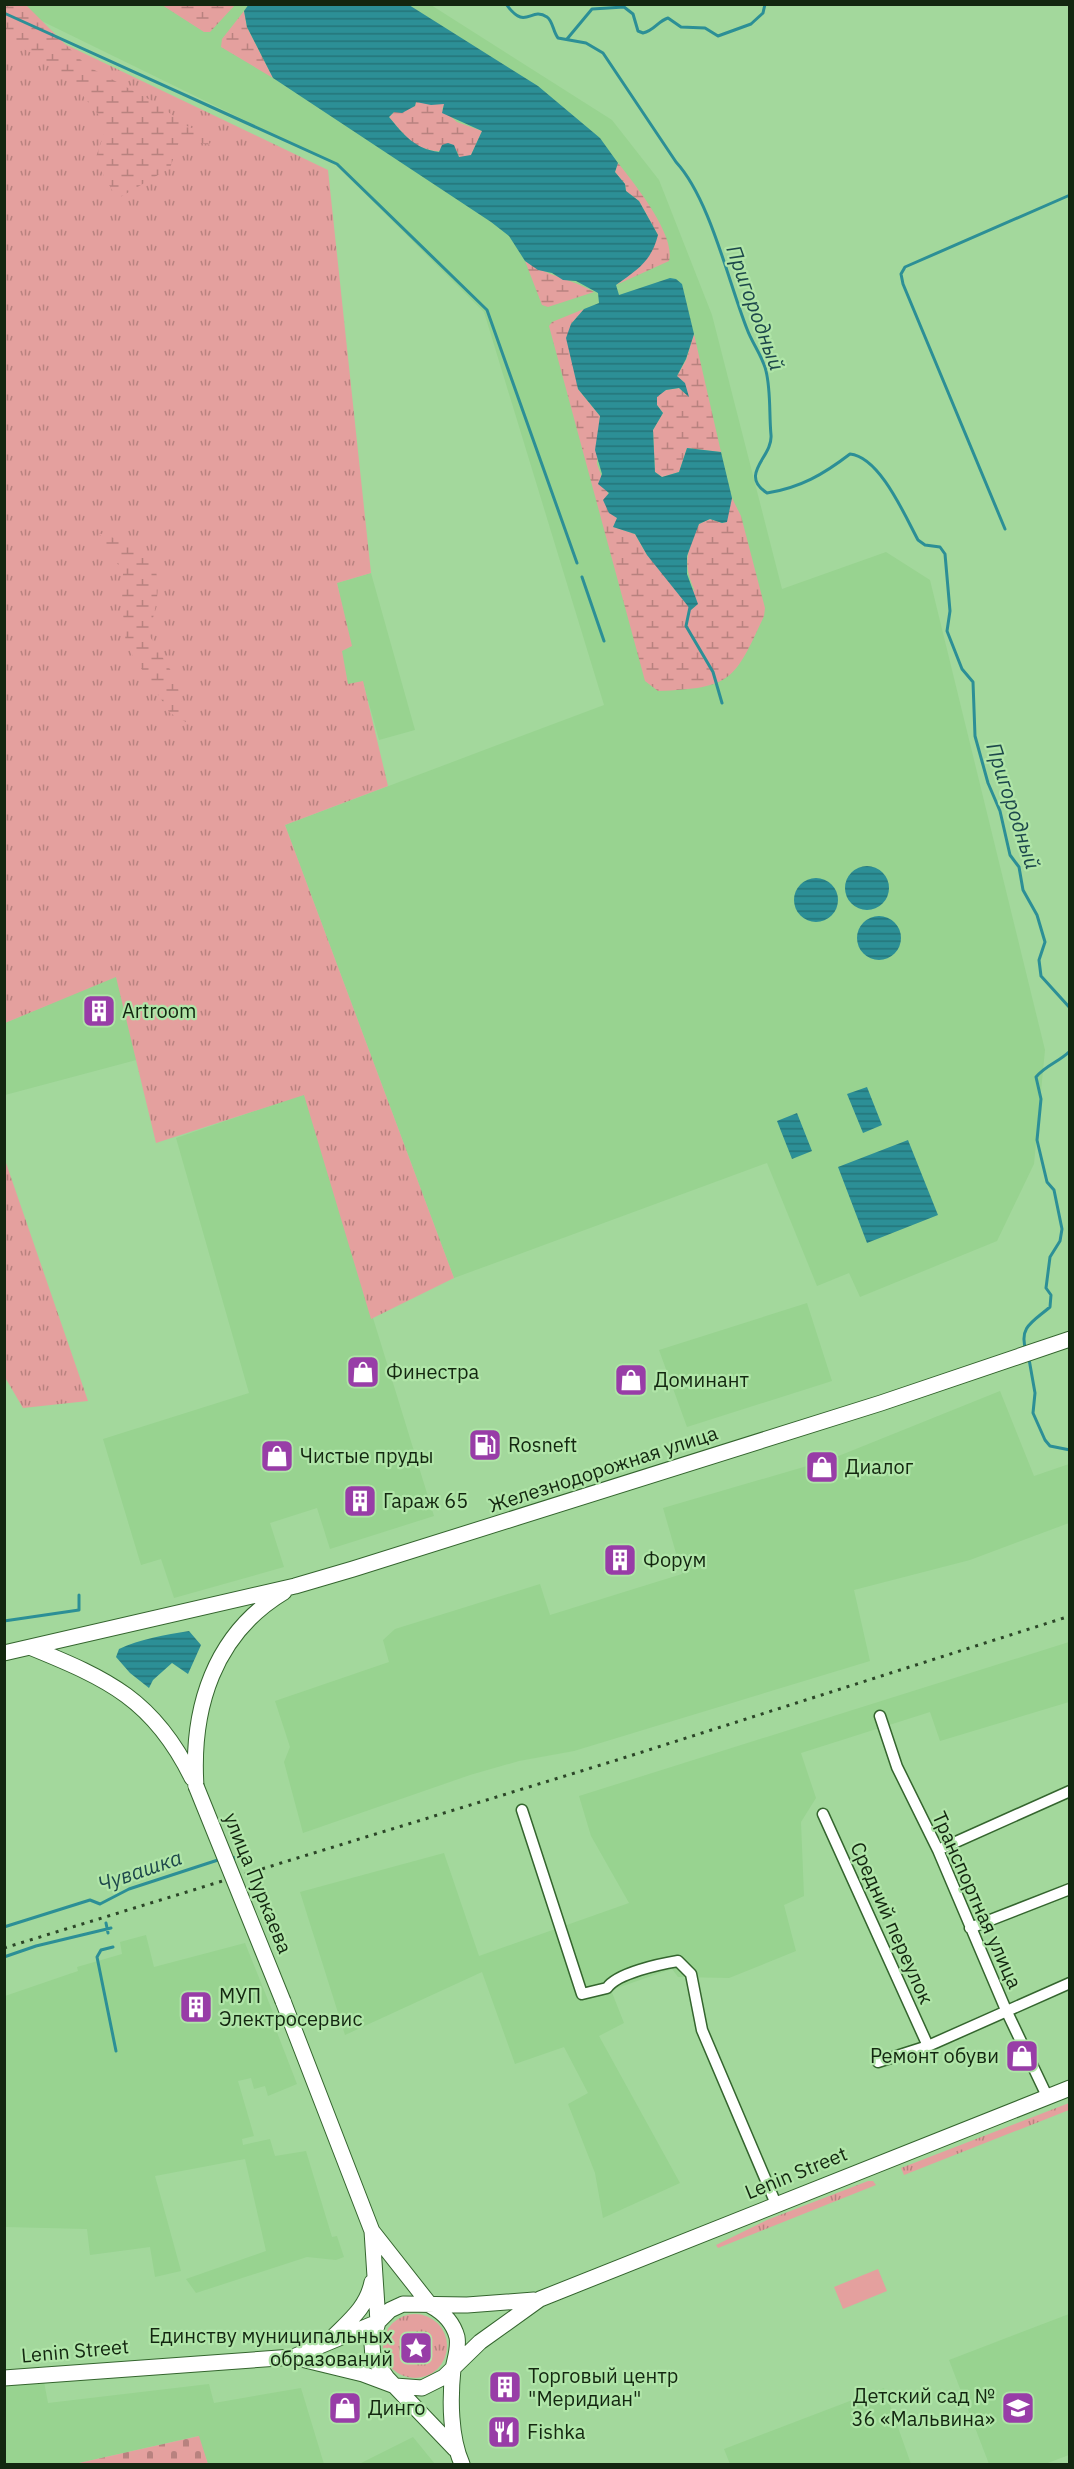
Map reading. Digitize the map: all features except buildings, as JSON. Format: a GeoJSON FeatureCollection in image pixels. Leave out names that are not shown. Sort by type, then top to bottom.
{"type":"FeatureCollection","features":[{"type":"Feature","properties":{"kind":"main road","name":"Железнодорожная улица"},"geometry":{"type":"LineString","coordinates":[[4,1653],[295,1586],[881,1403],[1070,1339]]}},
{"type":"Feature","properties":{"kind":"main road"},"geometry":{"type":"LineString","coordinates":[[196,1786],[196,1732],[205,1691],[218,1662],[235,1635],[259,1610],[295,1586]]}},
{"type":"Feature","properties":{"kind":"main road","name":"улица Пуркаева"},"geometry":{"type":"LineString","coordinates":[[32,1648],[84,1669],[113,1685],[140,1705],[175,1747],[196,1786],[283,2001],[372,2231]]}},
{"type":"Feature","properties":{"kind":"main road","name":"Lenin Street"},"geometry":{"type":"LineString","coordinates":[[540,2299],[1070,2088]]}},
{"type":"Feature","properties":{"kind":"main road"},"geometry":{"type":"LineString","coordinates":[[372,2231],[378,2322],[372,2344],[374,2357],[379,2368],[394,2386],[455,2449],[462,2464]]}},
{"type":"Feature","properties":{"kind":"main road"},"geometry":{"type":"LineString","coordinates":[[372,2231],[431,2306]]}},
{"type":"Feature","properties":{"kind":"main road"},"geometry":{"type":"LineString","coordinates":[[327,2342],[367,2300],[371,2285],[373,2252]]}},
{"type":"Feature","properties":{"kind":"main road"},"geometry":{"type":"LineString","coordinates":[[431,2306],[540,2299]]}},
{"type":"Feature","properties":{"kind":"main road"},"geometry":{"type":"LineString","coordinates":[[293,2356],[363,2374],[394,2386],[422,2388],[434,2384],[508,2319],[540,2299]]}},
{"type":"Feature","properties":{"kind":"main road"},"geometry":{"type":"LineString","coordinates":[[293,2356],[378,2322],[390,2310],[403,2304],[417,2302],[431,2306],[443,2313],[452,2325],[457,2338],[453,2368],[455,2449]]}},
{"type":"Feature","properties":{"kind":"main road","name":"Lenin Street"},"geometry":{"type":"LineString","coordinates":[[4,2378],[293,2356]]}},
{"type":"Feature","properties":{"kind":"street","name":"Транспортная улица"},"geometry":{"type":"LineString","coordinates":[[880,1716],[897,1767],[938,1850],[1006,2010],[1047,2096]]}},
{"type":"Feature","properties":{"kind":"street"},"geometry":{"type":"LineString","coordinates":[[938,1850],[1070,1791]]}},
{"type":"Feature","properties":{"kind":"street"},"geometry":{"type":"LineString","coordinates":[[522,1810],[582,1994],[607,1988],[612,1980],[663,1963],[678,1961],[691,1974],[702,2030],[776,2204]]}},
{"type":"Feature","properties":{"kind":"street","name":"Средний переулок"},"geometry":{"type":"LineString","coordinates":[[823,1814],[928,2046]]}},
{"type":"Feature","properties":{"kind":"street"},"geometry":{"type":"LineString","coordinates":[[970,1928],[1070,1888]]}},
{"type":"Feature","properties":{"kind":"street"},"geometry":{"type":"LineString","coordinates":[[878,2062],[928,2046],[1070,1983]]}},
{"type":"Feature","properties":{"kind":"shaded area"},"geometry":{"type":"Polygon","coordinates":[[[9,5],[431,5],[612,120],[659,180],[712,315],[782,589],[886,552],[930,580],[1045,1050],[1034,1164],[997,1241],[860,1297],[849,1273],[817,1286],[767,1163],[454,1278],[285,825],[604,705],[484,312],[336,165],[9,5]]]}},
{"type":"Feature","properties":{"kind":"shaded area"},"geometry":{"type":"Polygon","coordinates":[[[371,573],[415,730],[379,740],[363,682],[348,685],[341,650],[351,646],[337,583],[371,573]]]}},
{"type":"Feature","properties":{"kind":"shaded area"},"geometry":{"type":"Polygon","coordinates":[[[116,976],[140,1059],[5,1095],[5,1023],[116,976]]]}},
{"type":"Feature","properties":{"kind":"shaded area"},"geometry":{"type":"Polygon","coordinates":[[[304,1094],[434,1516],[330,1549],[317,1508],[270,1523],[284,1567],[174,1598],[161,1559],[141,1565],[103,1439],[249,1393],[176,1138],[304,1094]]]}},
{"type":"Feature","properties":{"kind":"shaded area"},"geometry":{"type":"Polygon","coordinates":[[[807,1303],[832,1381],[687,1427],[659,1350],[807,1303]]]}},
{"type":"Feature","properties":{"kind":"shaded area"},"geometry":{"type":"Polygon","coordinates":[[[1000,1391],[1034,1476],[1069,1464],[1069,1523],[970,1560],[854,1590],[870,1661],[574,1751],[519,1761],[470,1775],[303,1833],[284,1762],[290,1747],[275,1701],[389,1662],[383,1640],[395,1629],[540,1584],[550,1615],[682,1574],[663,1508],[831,1459],[1000,1391]]]}},
{"type":"Feature","properties":{"kind":"shaded area"},"geometry":{"type":"Polygon","coordinates":[[[1069,1642],[1069,1702],[940,1741],[930,1712],[801,1753],[816,1798],[801,1822],[804,1896],[784,1905],[796,1951],[729,1978],[678,1977],[672,1969],[611,1990],[624,2023],[599,2036],[680,2183],[603,2218],[595,2173],[568,2104],[588,2093],[564,2047],[515,2064],[482,1972],[345,2035],[300,1892],[444,1853],[479,1956],[629,1903],[591,1836],[579,1796],[1069,1642]]]}},
{"type":"Feature","properties":{"kind":"shaded area"},"geometry":{"type":"Polygon","coordinates":[[[146,1935],[154,1967],[245,1943],[276,2020],[273,2022],[297,2084],[268,2096],[265,2086],[254,2089],[251,2078],[238,2081],[254,2136],[242,2139],[243,2145],[270,2139],[275,2156],[306,2151],[332,2237],[337,2236],[344,2257],[336,2260],[307,2257],[196,2293],[186,2279],[266,2251],[245,2159],[155,2176],[181,2271],[155,2277],[150,2247],[90,2255],[87,2229],[5,2227],[5,1996],[78,1971],[77,1967],[122,1954],[120,1942],[146,1935]]]}},
{"type":"Feature","properties":{"kind":"shaded area","name":"Детский сад № 36 «Мальвина»"},"geometry":{"type":"Polygon","coordinates":[[[1069,2314],[1069,2455],[1045,2464],[989,2464],[949,2360],[1069,2314]]]}},
{"type":"Feature","properties":{"kind":"shaded area"},"geometry":{"type":"Polygon","coordinates":[[[42,2371],[48,2403],[209,2384],[214,2403],[301,2388],[324,2464],[208,2464],[198,2436],[74,2464],[5,2464],[5,2375],[42,2371]]]}},
{"type":"Feature","properties":{"kind":"shaded area"},"geometry":{"type":"Polygon","coordinates":[[[884,2388],[911,2464],[730,2464],[724,2449],[884,2388]]]}},
{"type":"Feature","properties":{"kind":"shaded area"},"geometry":{"type":"Polygon","coordinates":[[[413,2437],[435,2464],[359,2464],[413,2437]]]}},
{"type":"Feature","properties":{"kind":"green space"},"geometry":{"type":"Polygon","coordinates":[[[4,5],[26,5],[87,66],[156,103],[187,126],[206,134],[210,145],[180,139],[170,168],[117,199],[95,160],[107,125],[79,91],[42,58],[5,40],[4,5]]]}},
{"type":"Feature","properties":{"kind":"green space"},"geometry":{"type":"Polygon","coordinates":[[[162,5],[235,5],[210,32],[204,32],[162,5]]]}},
{"type":"Feature","properties":{"kind":"green space"},"geometry":{"type":"Polygon","coordinates":[[[244,11],[247,27],[273,78],[221,47],[222,39],[244,11]]]}},
{"type":"Feature","properties":{"kind":"green space"},"geometry":{"type":"Polygon","coordinates":[[[4,15],[328,170],[371,573],[337,583],[352,646],[342,651],[348,684],[363,681],[388,786],[285,825],[454,1278],[371,1319],[304,1095],[156,1143],[116,977],[5,1023],[4,15]]]}},
{"type":"Feature","properties":{"kind":"green space"},"geometry":{"type":"Polygon","coordinates":[[[416,102],[445,104],[442,109],[457,122],[482,131],[471,155],[462,159],[457,151],[425,149],[404,135],[389,117],[394,112],[415,106],[416,102]]]}},
{"type":"Feature","properties":{"kind":"green space"},"geometry":{"type":"Polygon","coordinates":[[[618,163],[634,183],[660,224],[669,250],[669,261],[616,285],[632,273],[658,235],[639,201],[626,191],[625,184],[615,172],[618,163]]]}},
{"type":"Feature","properties":{"kind":"green space"},"geometry":{"type":"Polygon","coordinates":[[[525,261],[594,292],[548,307],[542,305],[525,261]]]}},
{"type":"Feature","properties":{"kind":"green space"},"geometry":{"type":"Polygon","coordinates":[[[584,309],[571,324],[578,389],[600,416],[597,464],[617,518],[614,527],[635,534],[647,555],[695,591],[687,565],[691,542],[699,524],[710,519],[726,522],[732,498],[741,516],[765,608],[764,616],[737,668],[716,683],[683,690],[658,691],[645,681],[549,326],[552,322],[584,309]]]}},
{"type":"Feature","properties":{"kind":"green space"},"geometry":{"type":"Polygon","coordinates":[[[694,334],[721,452],[687,448],[679,472],[662,477],[655,472],[653,430],[663,413],[657,405],[657,396],[666,390],[679,388],[687,395],[677,376],[686,360],[694,334]]]}},
{"type":"Feature","properties":{"kind":"green space"},"geometry":{"type":"Polygon","coordinates":[[[99,533],[139,547],[151,559],[158,591],[149,635],[176,679],[186,722],[170,713],[126,645],[122,602],[123,573],[99,533]]]}},
{"type":"Feature","properties":{"kind":"green space"},"geometry":{"type":"Polygon","coordinates":[[[5,1160],[88,1401],[23,1408],[6,1379],[5,1160]]]}},
{"type":"Feature","properties":{"kind":"green space"},"geometry":{"type":"Polygon","coordinates":[[[1069,2103],[1069,2110],[904,2175],[901,2168],[1069,2103]]]}},
{"type":"Feature","properties":{"kind":"green space"},"geometry":{"type":"Polygon","coordinates":[[[873,2181],[876,2185],[718,2248],[716,2245],[767,2220],[873,2181]]]}},
{"type":"Feature","properties":{"kind":"green space"},"geometry":{"type":"Polygon","coordinates":[[[878,2269],[887,2291],[843,2309],[834,2287],[878,2269]]]}},
{"type":"Feature","properties":{"kind":"green space"},"geometry":{"type":"Polygon","coordinates":[[[409,2314],[421,2314],[438,2323],[445,2334],[447,2346],[445,2358],[438,2369],[421,2378],[409,2378],[397,2373],[388,2364],[383,2352],[383,2340],[388,2328],[397,2319],[409,2314]]]}},
{"type":"Feature","properties":{"kind":"green space"},"geometry":{"type":"Polygon","coordinates":[[[199,2436],[208,2464],[74,2464],[79,2463],[199,2436]]]}},
{"type":"Feature","properties":{"kind":"water"},"geometry":{"type":"Polygon","coordinates":[[[249,4],[409,5],[538,86],[600,138],[618,163],[615,172],[625,184],[626,191],[639,201],[658,235],[652,252],[647,258],[616,285],[619,295],[670,278],[676,279],[682,284],[694,334],[686,359],[677,376],[685,383],[689,397],[679,388],[666,390],[657,397],[657,405],[663,413],[653,430],[655,472],[662,477],[679,472],[687,448],[721,452],[732,498],[727,522],[722,523],[710,519],[699,524],[687,556],[687,574],[698,604],[691,610],[647,555],[635,534],[613,527],[617,518],[609,513],[603,500],[609,493],[598,484],[602,474],[595,450],[600,416],[578,389],[566,338],[571,324],[584,309],[599,303],[598,293],[576,281],[563,280],[552,273],[538,270],[525,261],[509,236],[491,222],[273,78],[247,27],[244,11],[249,4]],[[416,102],[415,106],[402,113],[394,112],[389,117],[405,135],[423,148],[439,152],[442,145],[448,143],[454,145],[459,157],[471,155],[482,131],[442,113],[444,104],[431,105],[416,102]]]}},
{"type":"Feature","properties":{"kind":"water"},"geometry":{"type":"Polygon","coordinates":[[[867,866],[883,872],[889,888],[883,904],[867,910],[851,904],[845,888],[851,872],[867,866]]]}},
{"type":"Feature","properties":{"kind":"water"},"geometry":{"type":"Polygon","coordinates":[[[816,878],[832,884],[838,900],[832,916],[816,922],[800,916],[794,900],[800,884],[816,878]]]}},
{"type":"Feature","properties":{"kind":"water"},"geometry":{"type":"Polygon","coordinates":[[[879,916],[895,922],[901,938],[895,954],[879,960],[863,954],[857,938],[863,922],[879,916]]]}},
{"type":"Feature","properties":{"kind":"water"},"geometry":{"type":"Polygon","coordinates":[[[867,1087],[882,1125],[863,1133],[847,1094],[867,1087]]]}},
{"type":"Feature","properties":{"kind":"water"},"geometry":{"type":"Polygon","coordinates":[[[797,1113],[812,1151],[792,1159],[777,1121],[797,1113]]]}},
{"type":"Feature","properties":{"kind":"water"},"geometry":{"type":"Polygon","coordinates":[[[908,1140],[938,1215],[867,1243],[838,1167],[908,1140]]]}},
{"type":"Feature","properties":{"kind":"water"},"geometry":{"type":"Polygon","coordinates":[[[189,1631],[201,1645],[188,1674],[172,1663],[153,1680],[149,1688],[130,1673],[116,1657],[119,1649],[135,1643],[189,1631]]]}},
{"type":"Feature","properties":{"kind":"waterway","name":"Пригородный"},"geometry":{"type":"LineString","coordinates":[[506,4],[523,18],[536,14],[547,17],[558,38],[586,43],[603,53],[699,197],[717,241],[747,329],[762,360],[768,379],[771,435],[767,451],[756,472],[759,486],[767,493],[790,488],[821,474],[850,454],[861,458],[881,476],[899,503],[918,540],[925,545],[940,547],[945,554],[950,611],[947,631],[962,669],[973,682],[975,736],[988,783],[1000,811],[1010,855],[1019,867],[1023,890],[1037,915],[1045,942],[1039,960],[1041,976],[1070,1008]]}},
{"type":"Feature","properties":{"kind":"waterway"},"geometry":{"type":"LineString","coordinates":[[567,39],[592,9],[624,7],[633,14],[638,31],[643,33],[668,18],[681,27],[705,28],[718,36],[751,24],[763,13],[765,4]]}},
{"type":"Feature","properties":{"kind":"waterway"},"geometry":{"type":"LineString","coordinates":[[4,13],[337,164],[487,310],[577,563]]}},
{"type":"Feature","properties":{"kind":"waterway"},"geometry":{"type":"LineString","coordinates":[[1005,529],[903,284],[901,274],[905,267],[1070,195]]}},
{"type":"Feature","properties":{"kind":"waterway"},"geometry":{"type":"LineString","coordinates":[[582,577],[604,641]]}},
{"type":"Feature","properties":{"kind":"waterway"},"geometry":{"type":"LineString","coordinates":[[690,607],[686,626],[713,672],[722,703]]}},
{"type":"Feature","properties":{"kind":"waterway","name":"Пригородный"},"geometry":{"type":"LineString","coordinates":[[1026,1350],[1024,1342],[1026,1330],[1050,1307],[1051,1295],[1046,1288],[1050,1257],[1060,1241],[1062,1229],[1054,1190],[1047,1182],[1037,1140],[1041,1099],[1036,1077],[1070,1051]]}},
{"type":"Feature","properties":{"kind":"waterway","name":"Пригородный"},"geometry":{"type":"LineString","coordinates":[[1029,1359],[1035,1393],[1033,1413],[1045,1440],[1050,1446],[1070,1450]]}},
{"type":"Feature","properties":{"kind":"waterway"},"geometry":{"type":"LineString","coordinates":[[4,1621],[79,1610],[79,1595]]}},
{"type":"Feature","properties":{"kind":"waterway","name":"Чувашка"},"geometry":{"type":"LineString","coordinates":[[231,1857],[252,1861]]}},
{"type":"Feature","properties":{"kind":"waterway","name":"Чувашка"},"geometry":{"type":"LineString","coordinates":[[4,1927],[90,1900],[100,1904],[129,1889],[221,1859]]}},
{"type":"Feature","properties":{"kind":"waterway"},"geometry":{"type":"LineString","coordinates":[[106,1923],[108,1933]]}},
{"type":"Feature","properties":{"kind":"waterway"},"geometry":{"type":"LineString","coordinates":[[4,1957],[36,1946],[111,1928]]}},
{"type":"Feature","properties":{"kind":"waterway"},"geometry":{"type":"LineString","coordinates":[[113,1947],[101,1950],[97,1957],[116,2051]]}},
{"type":"Feature","properties":{"kind":"railway"},"geometry":{"type":"LineString","coordinates":[[4,1948],[617,1760],[1070,1616]]}},
{"type":"Feature","properties":{"kind":"place","name":"Artroom"},"geometry":{"type":"Point","coordinates":[99,1011]}},
{"type":"Feature","properties":{"kind":"place","name":"Финестра"},"geometry":{"type":"Point","coordinates":[363,1372]}},
{"type":"Feature","properties":{"kind":"place","name":"Доминант"},"geometry":{"type":"Point","coordinates":[631,1380]}},
{"type":"Feature","properties":{"kind":"place","name":"Rosneft"},"geometry":{"type":"Point","coordinates":[485,1445]}},
{"type":"Feature","properties":{"kind":"place","name":"Чистые пруды"},"geometry":{"type":"Point","coordinates":[277,1456]}},
{"type":"Feature","properties":{"kind":"place","name":"Диалог"},"geometry":{"type":"Point","coordinates":[822,1467]}},
{"type":"Feature","properties":{"kind":"place","name":"Гараж 65"},"geometry":{"type":"Point","coordinates":[360,1501]}},
{"type":"Feature","properties":{"kind":"place","name":"Форум"},"geometry":{"type":"Point","coordinates":[620,1560]}},
{"type":"Feature","properties":{"kind":"place","name":"МУП Электросервис"},"geometry":{"type":"Point","coordinates":[196,2007]}},
{"type":"Feature","properties":{"kind":"place","name":"Ремонт обуви"},"geometry":{"type":"Point","coordinates":[1022,2056]}},
{"type":"Feature","properties":{"kind":"place","name":"Единству муниципальных образований"},"geometry":{"type":"Point","coordinates":[416,2348]}},
{"type":"Feature","properties":{"kind":"place","name":"Торговый центр \"Меридиан\""},"geometry":{"type":"Point","coordinates":[505,2387]}},
{"type":"Feature","properties":{"kind":"place","name":"Динго"},"geometry":{"type":"Point","coordinates":[345,2408]}},
{"type":"Feature","properties":{"kind":"place","name":"Детский сад № 36 «Мальвина»"},"geometry":{"type":"Point","coordinates":[1018,2408]}},
{"type":"Feature","properties":{"kind":"place","name":"Fishka"},"geometry":{"type":"Point","coordinates":[504,2432]}}]}
